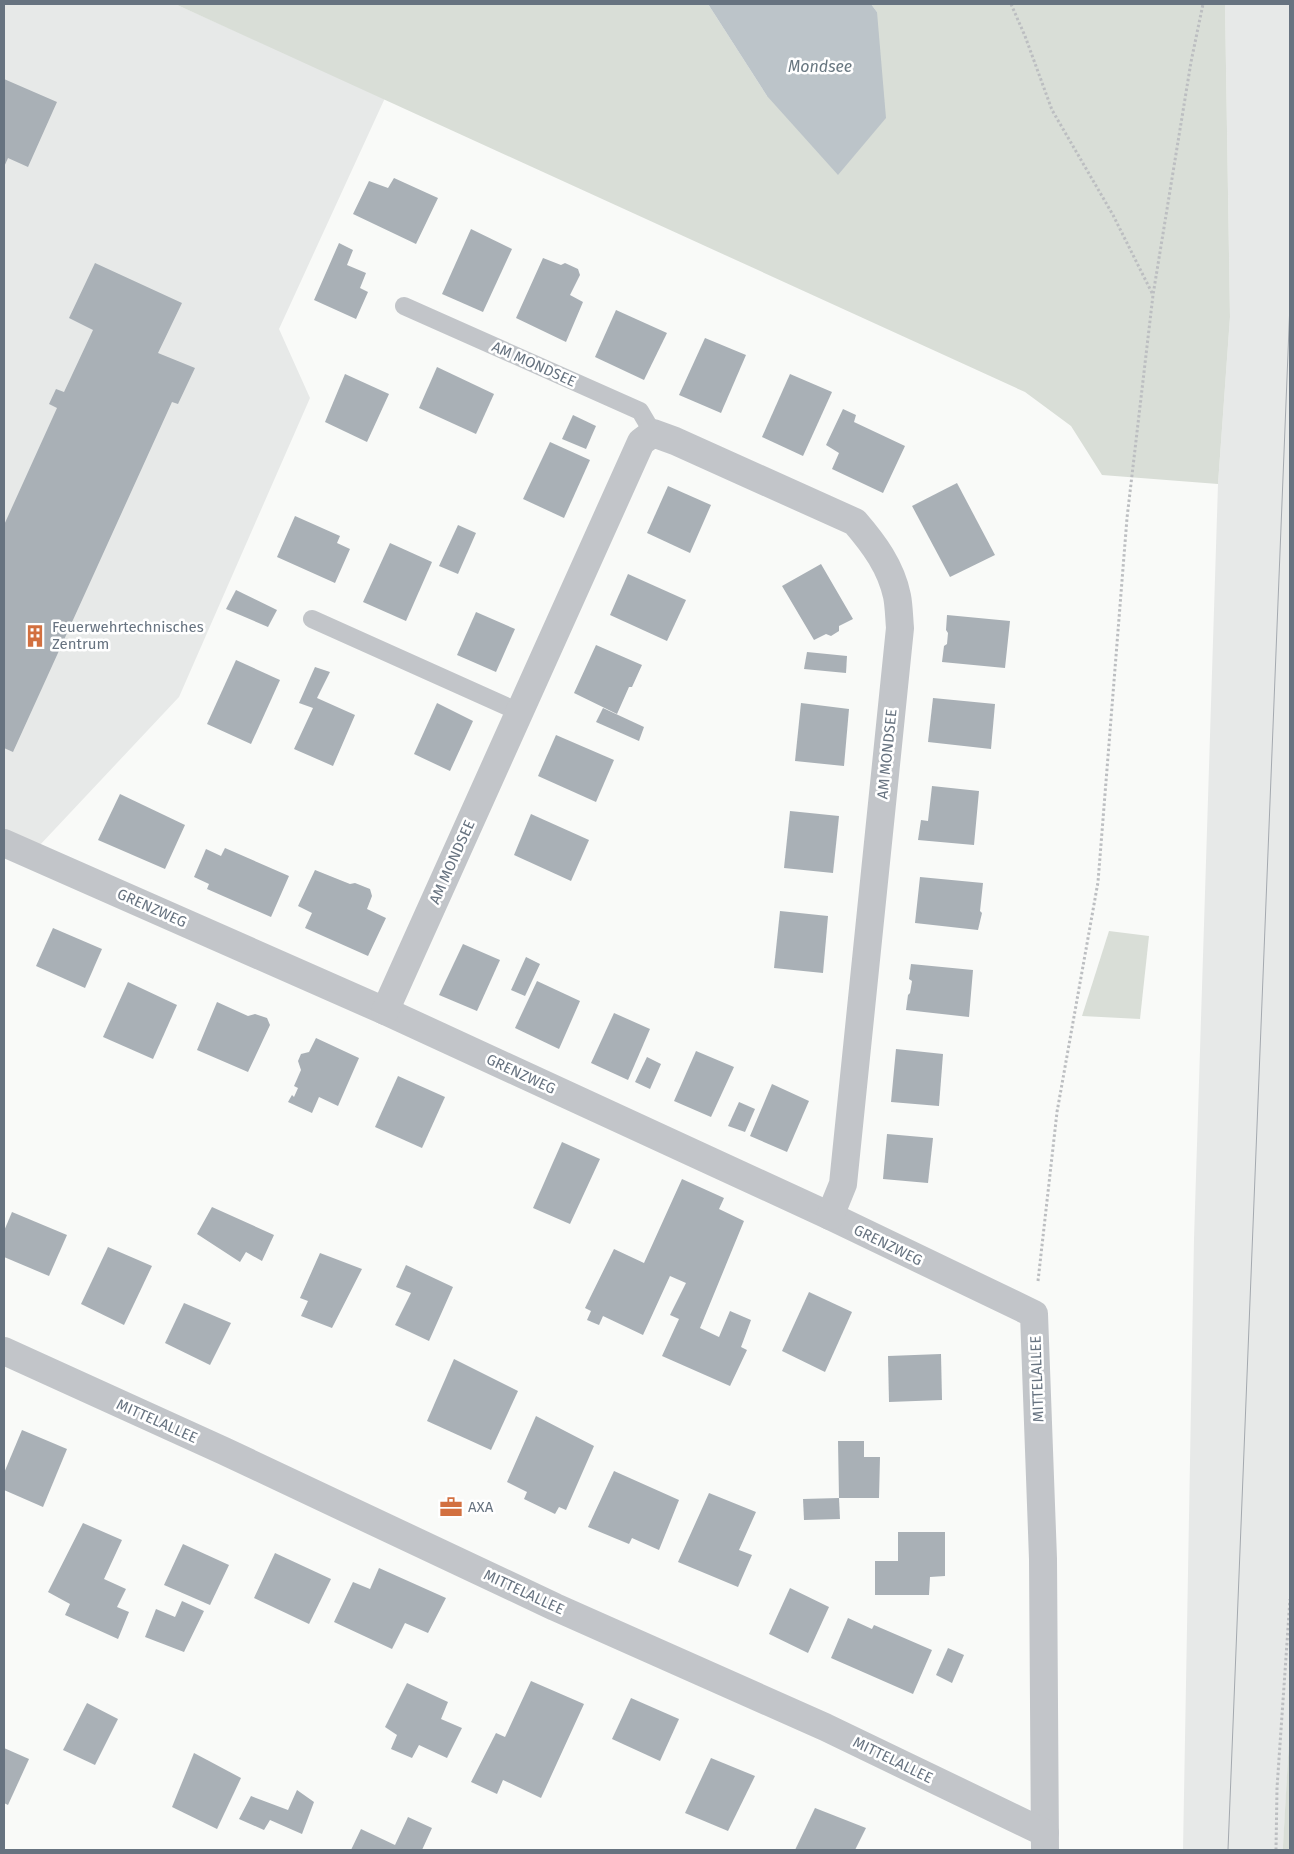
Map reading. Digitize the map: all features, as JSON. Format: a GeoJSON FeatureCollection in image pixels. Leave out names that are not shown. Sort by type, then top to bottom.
{"type":"FeatureCollection","features":[{"type":"Feature","properties":{"kind":"street","name":"AM MONDSEE"},"geometry":{"type":"LineString","coordinates":[[385,1011],[641,442],[653,433],[675,441],[855,522],[874,544],[890,573],[897,597],[900,628],[844,1184],[830,1216]]}},
{"type":"Feature","properties":{"kind":"street","name":"GRENZWEG"},"geometry":{"type":"LineString","coordinates":[[4,843],[385,1011],[830,1216],[1034,1314]]}},
{"type":"Feature","properties":{"kind":"street","name":"MITTELALLEE"},"geometry":{"type":"LineString","coordinates":[[4,1351],[224,1451],[555,1606],[825,1727],[1045,1842],[1043,1559],[1034,1314]]}},
{"type":"Feature","properties":{"kind":"lane","name":"AM MONDSEE"},"geometry":{"type":"LineString","coordinates":[[404,306],[640,411],[653,433]]}},
{"type":"Feature","properties":{"kind":"lane"},"geometry":{"type":"LineString","coordinates":[[312,619],[519,712]]}},
{"type":"Feature","properties":{"kind":"path"},"geometry":{"type":"LineString","coordinates":[[1011,4],[1025,36],[1052,110],[1113,215],[1153,296]]}},
{"type":"Feature","properties":{"kind":"path"},"geometry":{"type":"LineString","coordinates":[[1034,1314],[1057,1112],[1098,882],[1127,518],[1144,386],[1153,296],[1191,62],[1203,4]]}},
{"type":"Feature","properties":{"kind":"path"},"geometry":{"type":"LineString","coordinates":[[1276,1850],[1277,1788],[1290,1598]]}},
{"type":"Feature","properties":{"kind":"shaded area"},"geometry":{"type":"Polygon","coordinates":[[[4,4],[175,4],[385,98],[279,329],[310,398],[179,697],[39,846],[4,830],[4,4]]]}},
{"type":"Feature","properties":{"kind":"shaded area"},"geometry":{"type":"Polygon","coordinates":[[[175,4],[708,4],[767,96],[877,12],[871,4],[1225,4],[1230,317],[1218,484],[1102,475],[1071,426],[1025,392],[175,4]]]}},
{"type":"Feature","properties":{"kind":"shaded area"},"geometry":{"type":"Polygon","coordinates":[[[1225,4],[1290,4],[1290,1722],[1283,1850],[1183,1850],[1194,1239],[1218,484],[1230,317],[1225,4]]]}},
{"type":"Feature","properties":{"kind":"shaded area"},"geometry":{"type":"Polygon","coordinates":[[[1109,931],[1149,936],[1140,1019],[1082,1016],[1109,931]]]}},
{"type":"Feature","properties":{"kind":"shaded area"},"geometry":{"type":"Polygon","coordinates":[[[1290,1722],[1290,1850],[1283,1850],[1283,1846],[1290,1722]]]}},
{"type":"Feature","properties":{"kind":"water","name":"Mondsee"},"geometry":{"type":"Polygon","coordinates":[[[708,4],[871,4],[877,12],[886,118],[838,175],[767,96],[708,4]]]}},
{"type":"Feature","properties":{"kind":"building"},"geometry":{"type":"Polygon","coordinates":[[[4,79],[57,102],[28,167],[8,158],[4,167],[4,79]]]}},
{"type":"Feature","properties":{"kind":"building"},"geometry":{"type":"Polygon","coordinates":[[[394,178],[438,198],[416,244],[353,214],[369,181],[388,188],[394,178]]]}},
{"type":"Feature","properties":{"kind":"building"},"geometry":{"type":"Polygon","coordinates":[[[471,229],[512,249],[483,312],[442,294],[471,229]]]}},
{"type":"Feature","properties":{"kind":"building"},"geometry":{"type":"Polygon","coordinates":[[[339,243],[353,250],[347,265],[366,273],[360,288],[368,292],[356,319],[314,300],[339,243]]]}},
{"type":"Feature","properties":{"kind":"building"},"geometry":{"type":"Polygon","coordinates":[[[543,258],[561,265],[565,263],[578,269],[580,275],[570,295],[583,302],[566,342],[516,318],[543,258]]]}},
{"type":"Feature","properties":{"kind":"building","name":"Feuerwehrtechnisches Zentrum"},"geometry":{"type":"Polygon","coordinates":[[[95,263],[182,303],[158,353],[195,368],[178,404],[172,402],[13,752],[4,748],[4,525],[57,408],[49,404],[56,389],[64,392],[93,330],[69,318],[95,263]]]}},
{"type":"Feature","properties":{"kind":"building"},"geometry":{"type":"Polygon","coordinates":[[[616,310],[667,333],[644,380],[595,357],[616,310]]]}},
{"type":"Feature","properties":{"kind":"building"},"geometry":{"type":"Polygon","coordinates":[[[705,338],[746,355],[721,413],[679,395],[705,338]]]}},
{"type":"Feature","properties":{"kind":"building"},"geometry":{"type":"Polygon","coordinates":[[[437,367],[494,394],[476,434],[419,408],[437,367]]]}},
{"type":"Feature","properties":{"kind":"building"},"geometry":{"type":"Polygon","coordinates":[[[345,374],[389,394],[367,442],[325,422],[345,374]]]}},
{"type":"Feature","properties":{"kind":"building"},"geometry":{"type":"Polygon","coordinates":[[[790,374],[832,392],[803,456],[762,437],[790,374]]]}},
{"type":"Feature","properties":{"kind":"building"},"geometry":{"type":"Polygon","coordinates":[[[843,409],[856,415],[854,422],[905,446],[883,493],[832,469],[839,453],[826,445],[843,409]]]}},
{"type":"Feature","properties":{"kind":"building"},"geometry":{"type":"Polygon","coordinates":[[[573,415],[596,426],[586,449],[562,439],[573,415]]]}},
{"type":"Feature","properties":{"kind":"building"},"geometry":{"type":"Polygon","coordinates":[[[550,442],[590,460],[564,518],[523,499],[550,442]]]}},
{"type":"Feature","properties":{"kind":"building"},"geometry":{"type":"Polygon","coordinates":[[[957,483],[995,555],[950,577],[912,506],[957,483]]]}},
{"type":"Feature","properties":{"kind":"building"},"geometry":{"type":"Polygon","coordinates":[[[668,486],[711,505],[690,553],[647,533],[668,486]]]}},
{"type":"Feature","properties":{"kind":"building"},"geometry":{"type":"Polygon","coordinates":[[[295,516],[340,536],[337,543],[350,549],[335,583],[277,557],[295,516]]]}},
{"type":"Feature","properties":{"kind":"building"},"geometry":{"type":"Polygon","coordinates":[[[458,525],[476,533],[458,574],[439,566],[458,525]]]}},
{"type":"Feature","properties":{"kind":"building"},"geometry":{"type":"Polygon","coordinates":[[[390,543],[432,562],[406,621],[363,602],[390,543]]]}},
{"type":"Feature","properties":{"kind":"building"},"geometry":{"type":"Polygon","coordinates":[[[821,564],[853,619],[839,626],[839,631],[831,636],[826,634],[814,640],[782,586],[821,564]]]}},
{"type":"Feature","properties":{"kind":"building"},"geometry":{"type":"Polygon","coordinates":[[[628,574],[686,600],[667,641],[610,615],[628,574]]]}},
{"type":"Feature","properties":{"kind":"building"},"geometry":{"type":"Polygon","coordinates":[[[236,590],[277,610],[268,627],[226,609],[236,590]]]}},
{"type":"Feature","properties":{"kind":"building"},"geometry":{"type":"Polygon","coordinates":[[[476,612],[515,629],[496,672],[457,655],[476,612]]]}},
{"type":"Feature","properties":{"kind":"building"},"geometry":{"type":"Polygon","coordinates":[[[947,615],[1010,621],[1005,668],[942,662],[944,646],[947,644],[947,615]]]}},
{"type":"Feature","properties":{"kind":"building"},"geometry":{"type":"Polygon","coordinates":[[[596,645],[642,665],[632,687],[629,687],[617,714],[574,693],[596,645]]]}},
{"type":"Feature","properties":{"kind":"building"},"geometry":{"type":"Polygon","coordinates":[[[807,652],[847,656],[846,673],[804,669],[807,652]]]}},
{"type":"Feature","properties":{"kind":"building"},"geometry":{"type":"Polygon","coordinates":[[[236,660],[280,680],[251,744],[207,724],[236,660]]]}},
{"type":"Feature","properties":{"kind":"building"},"geometry":{"type":"Polygon","coordinates":[[[315,667],[330,672],[317,698],[355,715],[333,766],[294,749],[313,708],[299,703],[315,667]]]}},
{"type":"Feature","properties":{"kind":"building"},"geometry":{"type":"Polygon","coordinates":[[[933,698],[995,704],[991,749],[928,742],[933,698]]]}},
{"type":"Feature","properties":{"kind":"building"},"geometry":{"type":"Polygon","coordinates":[[[437,703],[473,721],[450,771],[414,754],[437,703]]]}},
{"type":"Feature","properties":{"kind":"building"},"geometry":{"type":"Polygon","coordinates":[[[801,703],[849,709],[844,766],[795,761],[801,703]]]}},
{"type":"Feature","properties":{"kind":"building"},"geometry":{"type":"Polygon","coordinates":[[[603,708],[644,727],[639,741],[596,722],[603,708]]]}},
{"type":"Feature","properties":{"kind":"building"},"geometry":{"type":"Polygon","coordinates":[[[556,735],[614,760],[596,802],[538,776],[556,735]]]}},
{"type":"Feature","properties":{"kind":"building"},"geometry":{"type":"Polygon","coordinates":[[[932,786],[979,791],[974,845],[918,840],[921,820],[928,821],[932,786]]]}},
{"type":"Feature","properties":{"kind":"building"},"geometry":{"type":"Polygon","coordinates":[[[120,794],[185,825],[165,869],[98,840],[120,794]]]}},
{"type":"Feature","properties":{"kind":"building"},"geometry":{"type":"Polygon","coordinates":[[[790,811],[839,816],[833,873],[784,868],[790,811]]]}},
{"type":"Feature","properties":{"kind":"building"},"geometry":{"type":"Polygon","coordinates":[[[531,814],[589,840],[571,881],[514,855],[531,814]]]}},
{"type":"Feature","properties":{"kind":"building"},"geometry":{"type":"Polygon","coordinates":[[[225,848],[289,876],[271,917],[207,889],[209,884],[194,877],[206,849],[221,856],[225,848]]]}},
{"type":"Feature","properties":{"kind":"building"},"geometry":{"type":"Polygon","coordinates":[[[315,870],[350,884],[355,883],[370,889],[372,896],[367,909],[386,918],[368,956],[305,928],[312,913],[298,906],[315,870]]]}},
{"type":"Feature","properties":{"kind":"building"},"geometry":{"type":"Polygon","coordinates":[[[920,877],[983,883],[980,911],[982,913],[978,930],[915,923],[920,877]]]}},
{"type":"Feature","properties":{"kind":"building"},"geometry":{"type":"Polygon","coordinates":[[[780,911],[828,916],[823,973],[774,968],[780,911]]]}},
{"type":"Feature","properties":{"kind":"building"},"geometry":{"type":"Polygon","coordinates":[[[53,928],[102,949],[85,988],[36,966],[53,928]]]}},
{"type":"Feature","properties":{"kind":"building"},"geometry":{"type":"Polygon","coordinates":[[[463,944],[500,960],[477,1011],[439,995],[463,944]]]}},
{"type":"Feature","properties":{"kind":"building"},"geometry":{"type":"Polygon","coordinates":[[[526,957],[540,964],[525,996],[511,990],[526,957]]]}},
{"type":"Feature","properties":{"kind":"building"},"geometry":{"type":"Polygon","coordinates":[[[911,964],[973,970],[969,1017],[906,1010],[912,981],[909,979],[911,964]]]}},
{"type":"Feature","properties":{"kind":"building"},"geometry":{"type":"Polygon","coordinates":[[[537,981],[580,1001],[559,1049],[515,1028],[537,981]]]}},
{"type":"Feature","properties":{"kind":"building"},"geometry":{"type":"Polygon","coordinates":[[[128,982],[177,1005],[153,1059],[103,1037],[128,982]]]}},
{"type":"Feature","properties":{"kind":"building"},"geometry":{"type":"Polygon","coordinates":[[[217,1002],[248,1016],[255,1014],[267,1018],[270,1025],[248,1072],[197,1050],[217,1002]]]}},
{"type":"Feature","properties":{"kind":"building"},"geometry":{"type":"Polygon","coordinates":[[[614,1013],[650,1029],[628,1080],[591,1063],[614,1013]]]}},
{"type":"Feature","properties":{"kind":"building"},"geometry":{"type":"Polygon","coordinates":[[[316,1038],[359,1058],[338,1106],[319,1097],[312,1113],[288,1102],[292,1095],[294,1097],[298,1088],[294,1086],[301,1070],[298,1061],[301,1054],[309,1052],[316,1038]]]}},
{"type":"Feature","properties":{"kind":"building"},"geometry":{"type":"Polygon","coordinates":[[[896,1049],[943,1054],[939,1106],[891,1102],[896,1049]]]}},
{"type":"Feature","properties":{"kind":"building"},"geometry":{"type":"Polygon","coordinates":[[[696,1051],[734,1067],[711,1117],[674,1101],[696,1051]]]}},
{"type":"Feature","properties":{"kind":"building"},"geometry":{"type":"Polygon","coordinates":[[[647,1057],[661,1064],[650,1089],[635,1082],[647,1057]]]}},
{"type":"Feature","properties":{"kind":"building"},"geometry":{"type":"Polygon","coordinates":[[[398,1076],[445,1097],[422,1148],[375,1127],[398,1076]]]}},
{"type":"Feature","properties":{"kind":"building"},"geometry":{"type":"Polygon","coordinates":[[[772,1084],[809,1101],[787,1152],[750,1136],[772,1084]]]}},
{"type":"Feature","properties":{"kind":"building"},"geometry":{"type":"Polygon","coordinates":[[[739,1102],[755,1109],[745,1132],[728,1126],[739,1102]]]}},
{"type":"Feature","properties":{"kind":"building"},"geometry":{"type":"Polygon","coordinates":[[[887,1134],[933,1138],[928,1183],[883,1179],[887,1134]]]}},
{"type":"Feature","properties":{"kind":"building"},"geometry":{"type":"Polygon","coordinates":[[[562,1142],[600,1159],[570,1224],[533,1208],[562,1142]]]}},
{"type":"Feature","properties":{"kind":"building"},"geometry":{"type":"Polygon","coordinates":[[[682,1179],[724,1198],[719,1209],[744,1221],[700,1328],[719,1337],[730,1311],[751,1320],[741,1347],[747,1350],[730,1386],[662,1356],[679,1319],[670,1315],[686,1283],[670,1276],[643,1335],[603,1316],[599,1325],[587,1320],[591,1311],[585,1308],[614,1249],[644,1263],[682,1179]]]}},
{"type":"Feature","properties":{"kind":"building"},"geometry":{"type":"Polygon","coordinates":[[[212,1207],[274,1235],[262,1261],[246,1252],[240,1262],[197,1234],[212,1207]]]}},
{"type":"Feature","properties":{"kind":"building"},"geometry":{"type":"Polygon","coordinates":[[[12,1212],[67,1235],[49,1276],[4,1257],[4,1231],[12,1212]]]}},
{"type":"Feature","properties":{"kind":"building"},"geometry":{"type":"Polygon","coordinates":[[[108,1247],[152,1266],[124,1325],[81,1304],[108,1247]]]}},
{"type":"Feature","properties":{"kind":"building"},"geometry":{"type":"Polygon","coordinates":[[[320,1253],[362,1269],[332,1328],[301,1316],[308,1301],[300,1298],[320,1253]]]}},
{"type":"Feature","properties":{"kind":"building"},"geometry":{"type":"Polygon","coordinates":[[[406,1265],[453,1287],[429,1341],[395,1325],[411,1293],[396,1287],[406,1265]]]}},
{"type":"Feature","properties":{"kind":"building"},"geometry":{"type":"Polygon","coordinates":[[[809,1292],[852,1312],[825,1372],[782,1351],[809,1292]]]}},
{"type":"Feature","properties":{"kind":"building"},"geometry":{"type":"Polygon","coordinates":[[[184,1303],[231,1323],[210,1365],[165,1343],[184,1303]]]}},
{"type":"Feature","properties":{"kind":"building"},"geometry":{"type":"Polygon","coordinates":[[[941,1354],[942,1400],[889,1402],[888,1356],[941,1354]]]}},
{"type":"Feature","properties":{"kind":"building"},"geometry":{"type":"Polygon","coordinates":[[[454,1359],[518,1391],[491,1450],[427,1421],[454,1359]]]}},
{"type":"Feature","properties":{"kind":"building"},"geometry":{"type":"Polygon","coordinates":[[[536,1416],[594,1446],[566,1510],[559,1507],[555,1514],[524,1499],[527,1492],[507,1482],[536,1416]]]}},
{"type":"Feature","properties":{"kind":"building"},"geometry":{"type":"Polygon","coordinates":[[[22,1430],[67,1449],[43,1507],[4,1490],[4,1473],[22,1430]]]}},
{"type":"Feature","properties":{"kind":"building"},"geometry":{"type":"Polygon","coordinates":[[[838,1441],[864,1441],[864,1457],[880,1457],[879,1498],[839,1498],[838,1441]]]}},
{"type":"Feature","properties":{"kind":"building"},"geometry":{"type":"Polygon","coordinates":[[[614,1471],[679,1500],[659,1550],[632,1538],[629,1544],[588,1527],[614,1471]]]}},
{"type":"Feature","properties":{"kind":"building"},"geometry":{"type":"Polygon","coordinates":[[[709,1493],[756,1512],[739,1550],[752,1555],[738,1587],[678,1562],[709,1493]]]}},
{"type":"Feature","properties":{"kind":"building"},"geometry":{"type":"Polygon","coordinates":[[[839,1498],[840,1519],[804,1520],[803,1499],[839,1498]]]}},
{"type":"Feature","properties":{"kind":"building"},"geometry":{"type":"Polygon","coordinates":[[[83,1523],[122,1540],[104,1579],[126,1589],[117,1607],[129,1612],[118,1639],[65,1615],[70,1604],[48,1592],[83,1523]]]}},
{"type":"Feature","properties":{"kind":"building"},"geometry":{"type":"Polygon","coordinates":[[[898,1532],[945,1532],[945,1576],[930,1577],[929,1595],[875,1595],[875,1561],[898,1561],[898,1532]]]}},
{"type":"Feature","properties":{"kind":"building"},"geometry":{"type":"Polygon","coordinates":[[[183,1544],[229,1565],[210,1605],[164,1585],[183,1544]]]}},
{"type":"Feature","properties":{"kind":"building"},"geometry":{"type":"Polygon","coordinates":[[[275,1553],[331,1579],[309,1624],[254,1598],[275,1553]]]}},
{"type":"Feature","properties":{"kind":"building"},"geometry":{"type":"Polygon","coordinates":[[[379,1568],[446,1598],[428,1633],[405,1623],[392,1649],[334,1622],[353,1582],[370,1589],[379,1568]]]}},
{"type":"Feature","properties":{"kind":"building"},"geometry":{"type":"Polygon","coordinates":[[[790,1588],[829,1607],[808,1653],[769,1634],[790,1588]]]}},
{"type":"Feature","properties":{"kind":"building"},"geometry":{"type":"Polygon","coordinates":[[[182,1601],[204,1611],[184,1652],[145,1637],[156,1609],[175,1617],[182,1601]]]}},
{"type":"Feature","properties":{"kind":"building"},"geometry":{"type":"Polygon","coordinates":[[[848,1618],[872,1629],[874,1625],[932,1650],[913,1694],[831,1658],[848,1618]]]}},
{"type":"Feature","properties":{"kind":"building"},"geometry":{"type":"Polygon","coordinates":[[[948,1648],[964,1655],[952,1683],[936,1675],[948,1648]]]}},
{"type":"Feature","properties":{"kind":"building"},"geometry":{"type":"Polygon","coordinates":[[[531,1681],[584,1704],[541,1798],[503,1780],[497,1794],[471,1782],[496,1733],[505,1737],[531,1681]]]}},
{"type":"Feature","properties":{"kind":"building"},"geometry":{"type":"Polygon","coordinates":[[[407,1683],[448,1702],[441,1719],[462,1728],[447,1758],[419,1745],[412,1758],[391,1749],[397,1735],[385,1727],[407,1683]]]}},
{"type":"Feature","properties":{"kind":"building"},"geometry":{"type":"Polygon","coordinates":[[[631,1698],[679,1719],[660,1761],[612,1739],[631,1698]]]}},
{"type":"Feature","properties":{"kind":"building"},"geometry":{"type":"Polygon","coordinates":[[[87,1703],[118,1719],[95,1765],[63,1750],[87,1703]]]}},
{"type":"Feature","properties":{"kind":"building"},"geometry":{"type":"Polygon","coordinates":[[[4,1748],[29,1759],[8,1805],[4,1803],[4,1748]]]}},
{"type":"Feature","properties":{"kind":"building"},"geometry":{"type":"Polygon","coordinates":[[[194,1753],[241,1778],[217,1829],[172,1807],[194,1753]]]}},
{"type":"Feature","properties":{"kind":"building"},"geometry":{"type":"Polygon","coordinates":[[[711,1758],[755,1776],[728,1831],[685,1813],[711,1758]]]}},
{"type":"Feature","properties":{"kind":"building"},"geometry":{"type":"Polygon","coordinates":[[[297,1790],[314,1802],[302,1834],[270,1820],[264,1830],[239,1819],[251,1796],[288,1810],[297,1790]]]}},
{"type":"Feature","properties":{"kind":"building"},"geometry":{"type":"Polygon","coordinates":[[[815,1808],[866,1828],[855,1850],[795,1850],[815,1808]]]}},
{"type":"Feature","properties":{"kind":"building"},"geometry":{"type":"Polygon","coordinates":[[[408,1817],[432,1828],[422,1850],[351,1850],[361,1829],[395,1845],[408,1817]]]}},
{"type":"Feature","properties":{"kind":"tram line"},"geometry":{"type":"LineString","coordinates":[[1228,1850],[1290,303]]}},
{"type":"Feature","properties":{"kind":"place","name":"Feuerwehrtechnisches Zentrum"},"geometry":{"type":"Point","coordinates":[35,636]}},
{"type":"Feature","properties":{"kind":"place","name":"AXA"},"geometry":{"type":"Point","coordinates":[451,1507]}}]}
